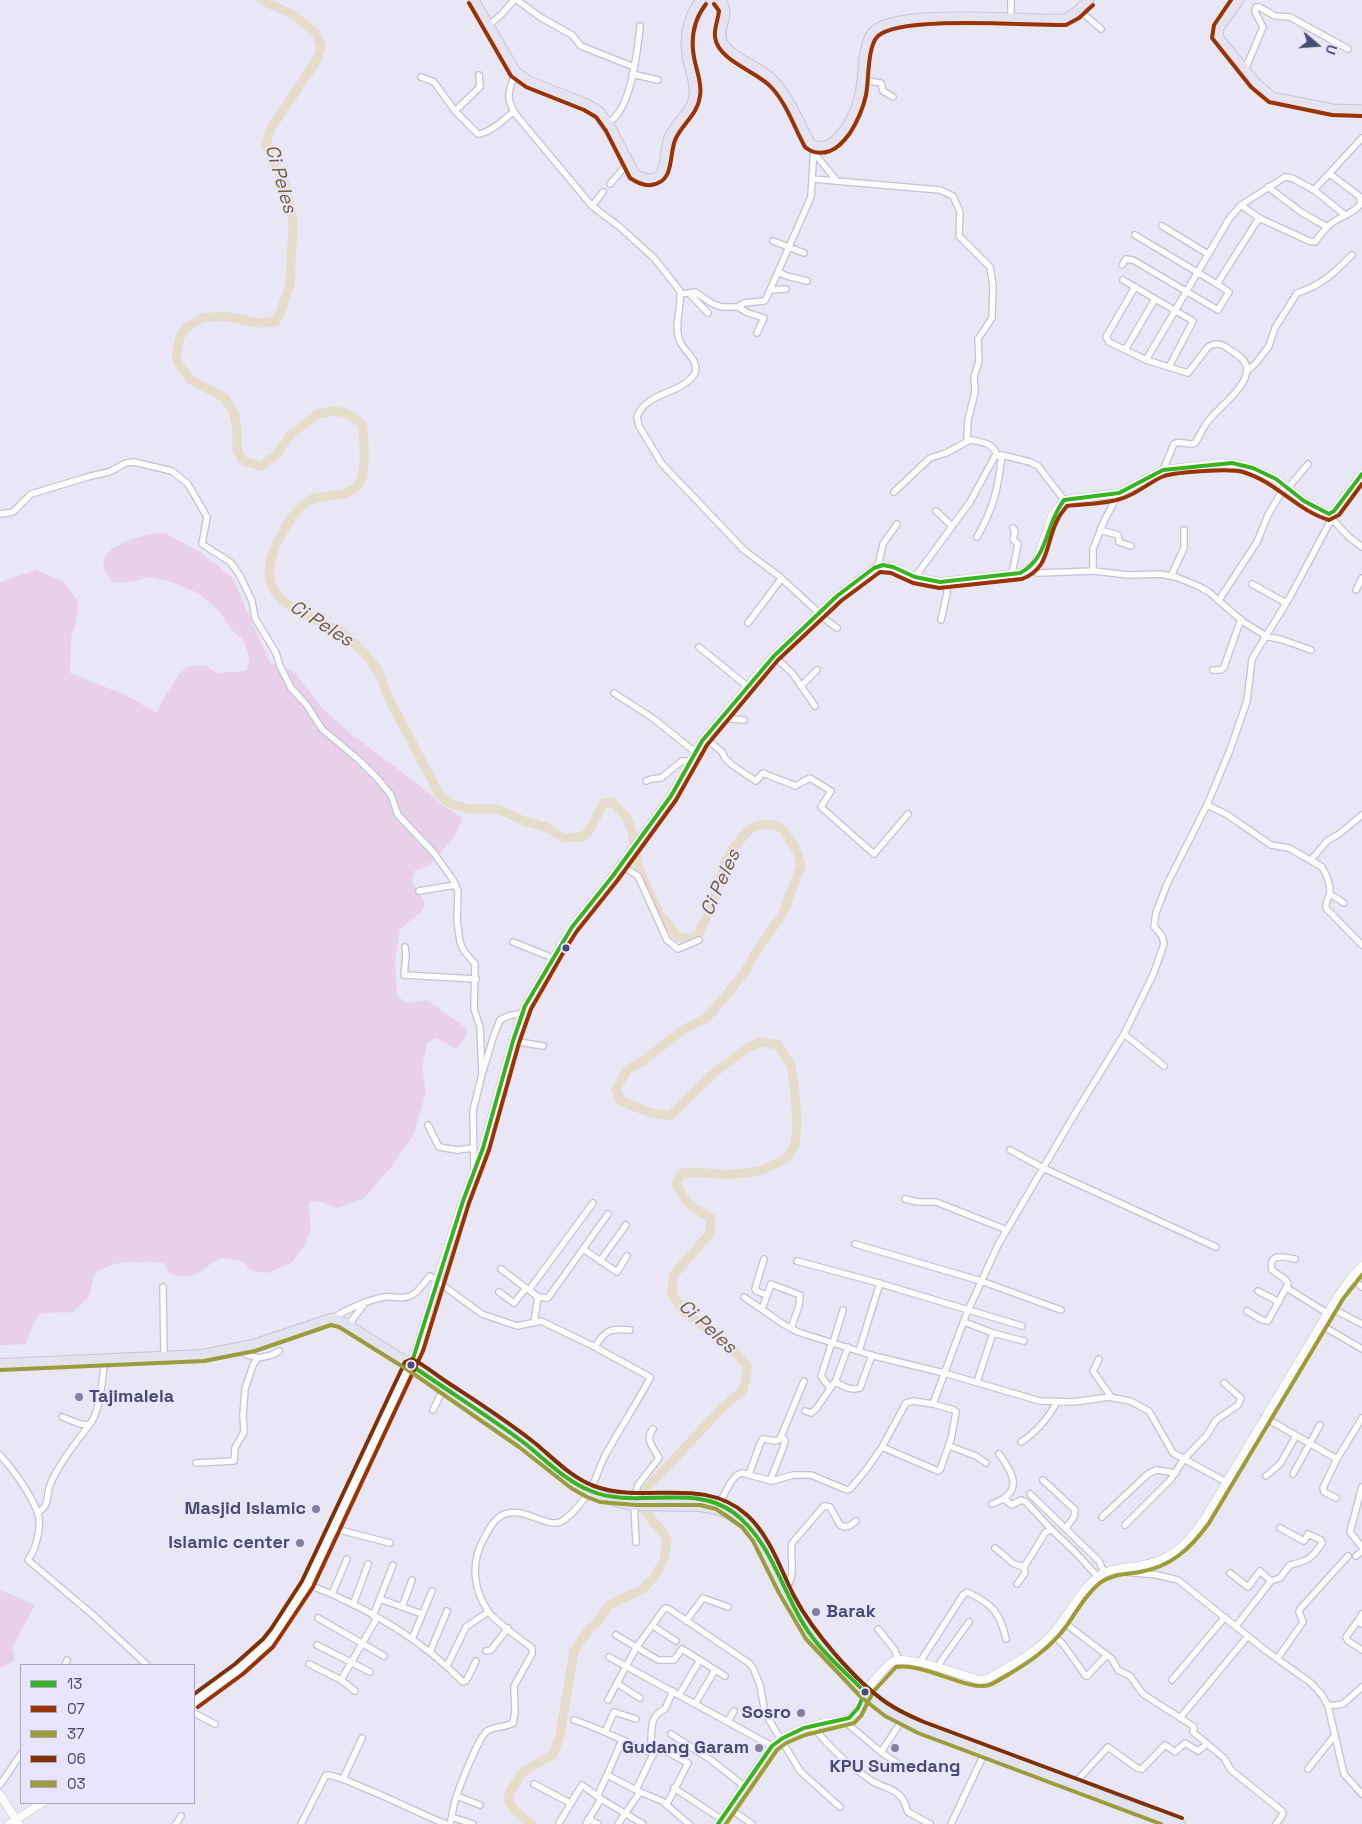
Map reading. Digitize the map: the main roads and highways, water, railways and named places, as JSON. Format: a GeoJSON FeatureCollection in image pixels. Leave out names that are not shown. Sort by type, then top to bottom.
{"type":"FeatureCollection","features":[{"type":"Feature","properties":{"kind":"highway"},"geometry":{"type":"LineString","coordinates":[[0,1364],[203,1355],[240,1348],[331,1320],[341,1320],[411,1365],[523,1442],[574,1484],[602,1496],[635,1502],[701,1499],[739,1516],[746,1522],[766,1553],[784,1590],[811,1635],[878,1705],[903,1719],[1119,1803],[1180,1824]]}},
{"type":"Feature","properties":{"kind":"main road"},"geometry":{"type":"LineString","coordinates":[[474,0],[516,72],[529,82],[592,106],[600,112],[635,174],[640,177],[654,178],[663,171],[668,138],[693,100],[694,88],[686,43],[693,11],[701,0]]}},
{"type":"Feature","properties":{"kind":"main road"},"geometry":{"type":"LineString","coordinates":[[719,0],[726,9],[721,35],[724,44],[773,80],[791,106],[814,150],[832,143],[845,129],[857,106],[868,42],[874,32],[882,26],[906,20],[962,17],[1065,19],[1079,10],[1089,0]]}},
{"type":"Feature","properties":{"kind":"main road"},"geometry":{"type":"LineString","coordinates":[[1239,0],[1218,28],[1219,40],[1265,93],[1277,99],[1333,109],[1362,110]]}},
{"type":"Feature","properties":{"kind":"main road"},"geometry":{"type":"LineString","coordinates":[[195,1701],[239,1669],[268,1643],[307,1584],[411,1365],[463,1201],[484,1148],[513,1041],[523,1013],[552,958],[572,927],[621,865],[671,796],[704,738],[774,656],[838,596],[878,566],[893,567],[915,577],[947,581],[1012,574],[1028,570],[1036,563],[1052,516],[1064,500],[1119,493],[1163,470],[1222,462],[1232,463],[1261,472],[1276,479],[1304,501],[1330,517],[1362,474]]}},
{"type":"Feature","properties":{"kind":"main road"},"geometry":{"type":"LineString","coordinates":[[719,1822],[772,1746],[780,1739],[813,1727],[853,1716],[865,1692],[888,1666],[895,1661],[920,1662],[979,1680],[987,1679],[1033,1652],[1052,1634],[1089,1585],[1101,1575],[1118,1569],[1152,1563],[1176,1553],[1191,1539],[1329,1310],[1351,1278],[1362,1266]]}},
{"type":"Feature","properties":{"kind":"main road"},"geometry":{"type":"LineString","coordinates":[[0,1795],[18,1822]]}},
{"type":"Feature","properties":{"kind":"main road"},"geometry":{"type":"LineString","coordinates":[[9,1824],[18,1822],[41,1804]]}},
{"type":"Feature","properties":{"kind":"waterway","name":"Ci Peles"},"geometry":{"type":"LineString","coordinates":[[261,0],[292,14],[316,33],[321,46],[317,60],[270,130],[266,146],[286,186],[293,223],[290,285],[275,322],[258,323],[224,316],[202,318],[186,328],[180,337],[176,354],[179,365],[191,380],[225,398],[234,413],[237,450],[243,461],[261,466],[275,456],[290,435],[318,414],[333,411],[347,413],[362,424],[364,460],[362,478],[359,484],[355,489],[343,494],[313,499],[295,513],[278,540],[271,559],[270,577],[276,594],[291,607],[343,634],[371,661],[379,673],[390,701],[440,795],[451,804],[471,809],[498,809],[524,821],[546,827],[564,838],[581,837],[588,832],[604,803],[612,802],[627,818],[632,831],[639,869],[659,914],[678,936],[691,938],[699,933],[709,913],[724,865],[731,851],[746,833],[754,827],[762,824],[775,825],[783,830],[797,851],[801,866],[782,915],[742,976],[706,1018],[681,1031],[643,1061],[628,1069],[616,1089],[620,1100],[650,1112],[670,1116],[714,1073],[749,1047],[761,1042],[778,1045],[791,1065],[797,1125],[795,1145],[786,1159],[759,1171],[726,1175],[697,1172],[682,1173],[676,1182],[685,1200],[711,1218],[710,1233],[673,1276],[672,1294],[683,1311],[732,1348],[748,1367],[743,1390],[724,1406],[646,1489],[644,1510],[664,1534],[667,1541],[664,1559],[655,1576],[643,1589],[609,1605],[598,1622],[589,1629],[574,1651],[556,1748],[553,1754],[521,1774],[509,1793],[509,1801],[512,1807],[532,1824]]}},
{"type":"Feature","properties":{"kind":"place","name":"Tajimalela"},"geometry":{"type":"Point","coordinates":[79,1397]}},
{"type":"Feature","properties":{"kind":"place","name":"Masjid Islamic"},"geometry":{"type":"Point","coordinates":[316,1509]}},
{"type":"Feature","properties":{"kind":"place","name":"Islamic center"},"geometry":{"type":"Point","coordinates":[300,1543]}},
{"type":"Feature","properties":{"kind":"place","name":"Barak"},"geometry":{"type":"Point","coordinates":[816,1612]}},
{"type":"Feature","properties":{"kind":"place","name":"Sosro"},"geometry":{"type":"Point","coordinates":[801,1713]}},
{"type":"Feature","properties":{"kind":"place","name":"Gudang Garam"},"geometry":{"type":"Point","coordinates":[759,1748]}},
{"type":"Feature","properties":{"kind":"place","name":"KPU Sumedang"},"geometry":{"type":"Point","coordinates":[895,1748]}}]}
